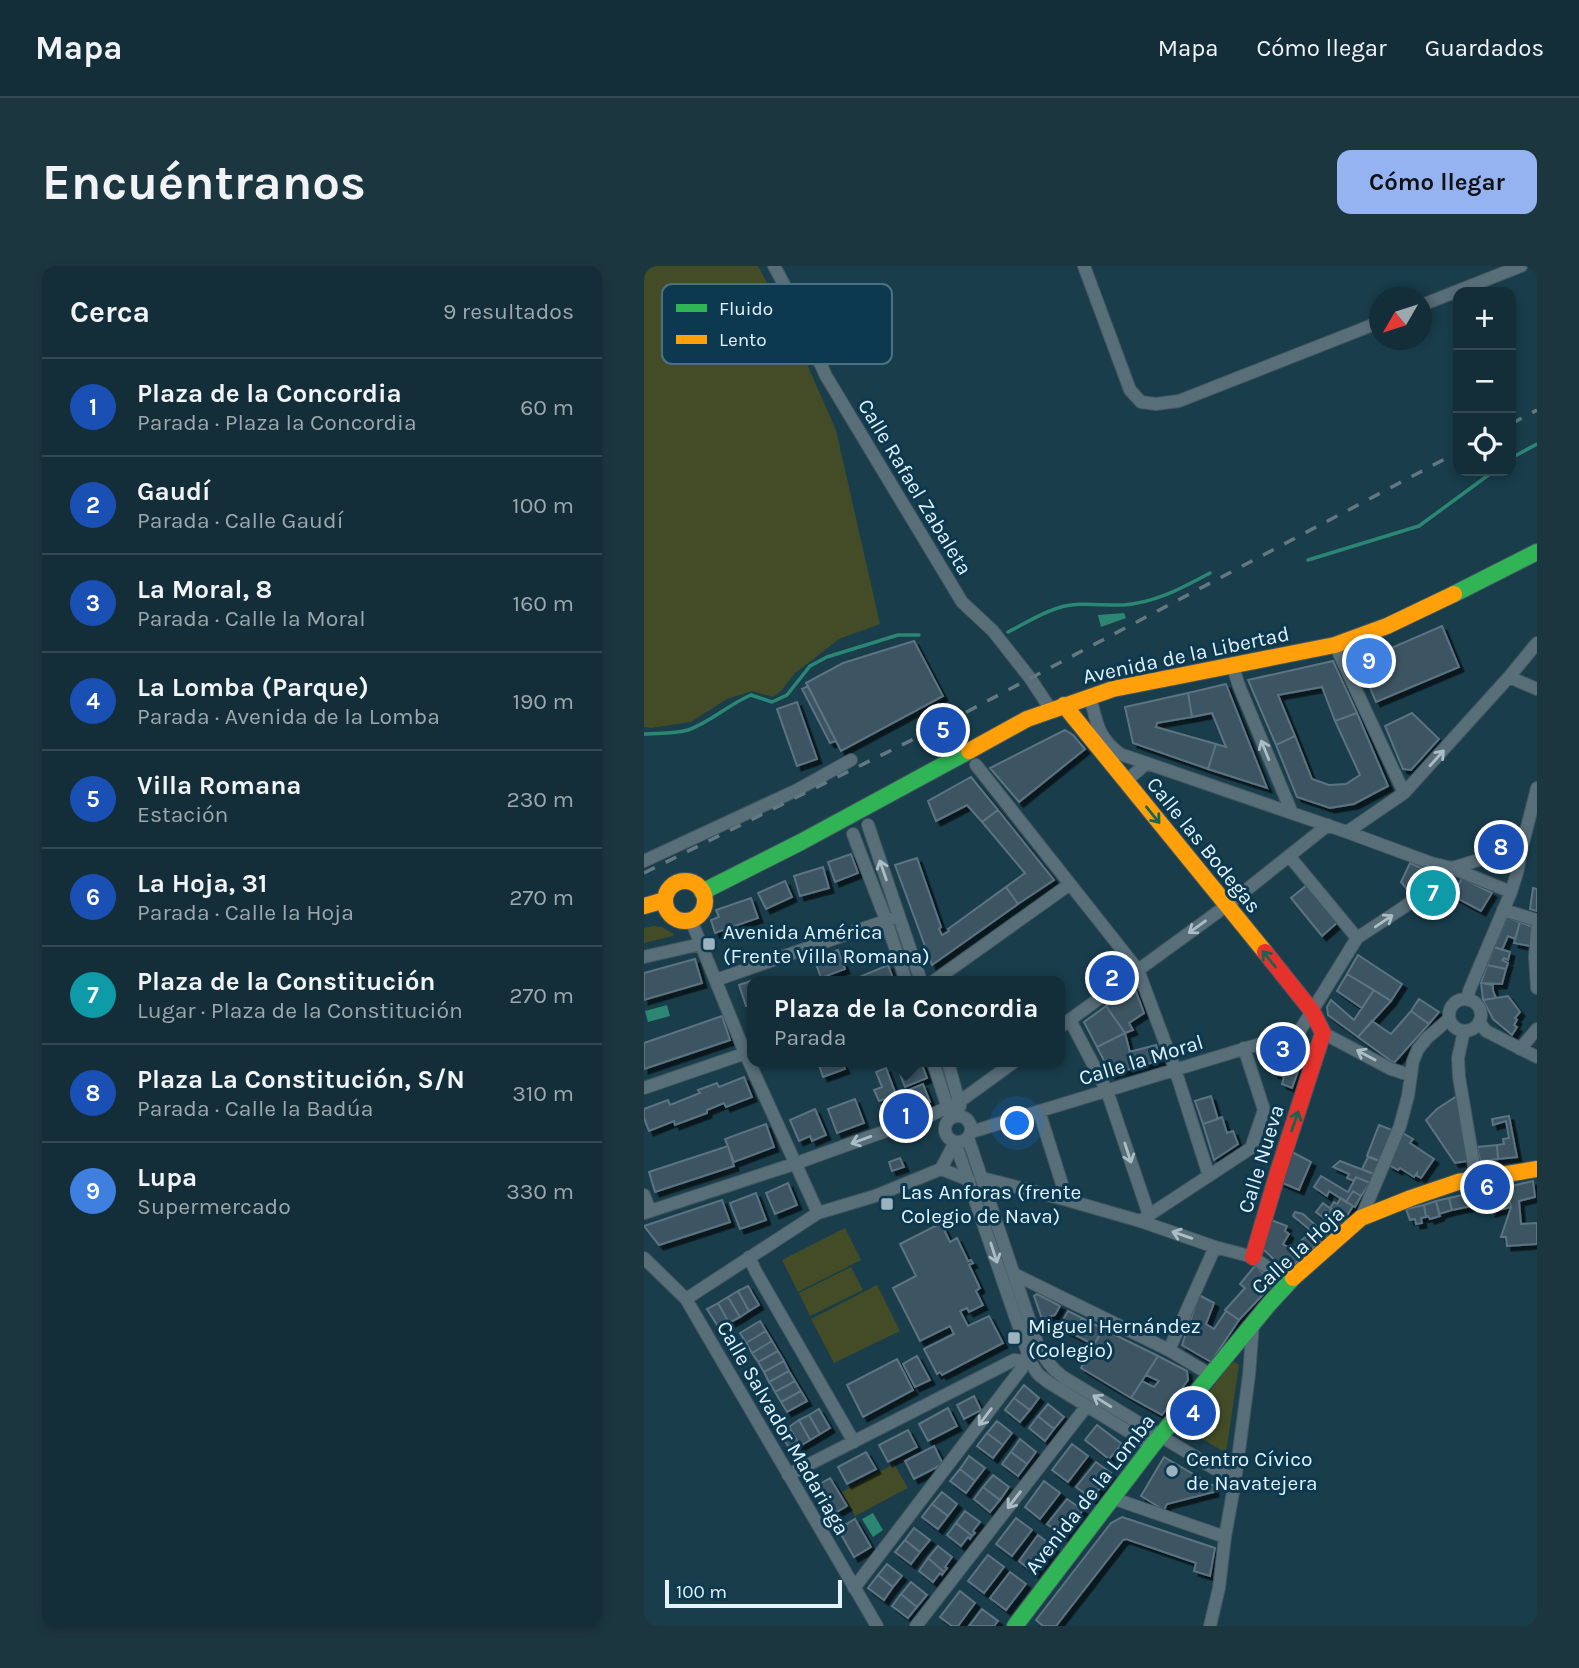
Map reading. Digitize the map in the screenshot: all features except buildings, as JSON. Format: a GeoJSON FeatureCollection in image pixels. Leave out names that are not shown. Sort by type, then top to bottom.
{"type":"FeatureCollection","features":[{"type":"Feature","properties":{"kind":"street","name":"Calle Rafael Zabaleta"},"geometry":{"type":"LineString","coordinates":[[774,266],[784,284]]}},
{"type":"Feature","properties":{"kind":"street"},"geometry":{"type":"LineString","coordinates":[[1084,266],[1130,390],[1141,402],[1156,404],[1179,401],[1369,326]]}},
{"type":"Feature","properties":{"kind":"street"},"geometry":{"type":"LineString","coordinates":[[1432,301],[1521,266]]}},
{"type":"Feature","properties":{"kind":"street","name":"Calle Rafael Zabaleta"},"geometry":{"type":"LineString","coordinates":[[821,364],[962,602],[993,631],[1058,708]]}},
{"type":"Feature","properties":{"kind":"street","name":"Avenida de la Libertad"},"geometry":{"type":"LineString","coordinates":[[702,892],[801,842],[1027,719],[1113,689],[1355,639],[1410,616],[1537,552]]}},
{"type":"Feature","properties":{"kind":"street"},"geometry":{"type":"LineString","coordinates":[[1347,832],[1405,793],[1510,677],[1537,643]]}},
{"type":"Feature","properties":{"kind":"street"},"geometry":{"type":"LineString","coordinates":[[1335,645],[1405,793]]}},
{"type":"Feature","properties":{"kind":"street"},"geometry":{"type":"LineString","coordinates":[[1231,664],[1292,813]]}},
{"type":"Feature","properties":{"kind":"street"},"geometry":{"type":"LineString","coordinates":[[1510,677],[1537,690]]}},
{"type":"Feature","properties":{"kind":"street"},"geometry":{"type":"LineString","coordinates":[[1090,696],[1100,732],[1121,754]]}},
{"type":"Feature","properties":{"kind":"street","name":"Calle las Bodegas"},"geometry":{"type":"LineString","coordinates":[[1058,708],[1098,747],[1312,1011]]}},
{"type":"Feature","properties":{"kind":"street"},"geometry":{"type":"LineString","coordinates":[[1098,747],[1452,868],[1511,892]]}},
{"type":"Feature","properties":{"kind":"street"},"geometry":{"type":"LineString","coordinates":[[644,861],[797,790],[852,760]]}},
{"type":"Feature","properties":{"kind":"street"},"geometry":{"type":"LineString","coordinates":[[1126,781],[1147,763]]}},
{"type":"Feature","properties":{"kind":"street"},"geometry":{"type":"LineString","coordinates":[[976,765],[1138,970],[1175,1069],[1209,1176]]}},
{"type":"Feature","properties":{"kind":"street"},"geometry":{"type":"LineString","coordinates":[[1468,1000],[1469,991],[1511,892],[1537,788]]}},
{"type":"Feature","properties":{"kind":"street"},"geometry":{"type":"LineString","coordinates":[[868,825],[905,976]]}},
{"type":"Feature","properties":{"kind":"street"},"geometry":{"type":"LineString","coordinates":[[1144,1218],[1107,1091],[1065,1023],[1226,906],[1328,825]]}},
{"type":"Feature","properties":{"kind":"street"},"geometry":{"type":"LineString","coordinates":[[853,834],[919,976]]}},
{"type":"Feature","properties":{"kind":"street"},"geometry":{"type":"LineString","coordinates":[[1410,1074],[1391,1069],[1323,1033],[1312,1011],[1357,938],[1432,887],[1452,868],[1522,847]]}},
{"type":"Feature","properties":{"kind":"street"},"geometry":{"type":"LineString","coordinates":[[1290,857],[1357,938]]}},
{"type":"Feature","properties":{"kind":"street"},"geometry":{"type":"LineString","coordinates":[[680,882],[693,883],[702,892],[703,909],[697,917],[682,921],[671,916],[665,900],[670,889],[680,882]]}},
{"type":"Feature","properties":{"kind":"street"},"geometry":{"type":"LineString","coordinates":[[941,976],[1070,884]]}},
{"type":"Feature","properties":{"kind":"street"},"geometry":{"type":"LineString","coordinates":[[644,906],[665,900]]}},
{"type":"Feature","properties":{"kind":"street"},"geometry":{"type":"LineString","coordinates":[[1503,910],[1537,920]]}},
{"type":"Feature","properties":{"kind":"street"},"geometry":{"type":"LineString","coordinates":[[716,980],[892,918]]}},
{"type":"Feature","properties":{"kind":"street"},"geometry":{"type":"LineString","coordinates":[[691,920],[747,1048]]}},
{"type":"Feature","properties":{"kind":"street"},"geometry":{"type":"LineString","coordinates":[[1537,929],[1537,988]]}},
{"type":"Feature","properties":{"kind":"street"},"geometry":{"type":"LineString","coordinates":[[644,957],[701,944]]}},
{"type":"Feature","properties":{"kind":"street"},"geometry":{"type":"LineString","coordinates":[[1468,1000],[1478,1007],[1479,1022],[1474,1028],[1464,1031],[1452,1025],[1449,1012],[1457,1002],[1468,1000]]}},
{"type":"Feature","properties":{"kind":"street","name":"Calle la Moral"},"geometry":{"type":"LineString","coordinates":[[965,1137],[1039,1111],[1299,1032],[1312,1011]]}},
{"type":"Feature","properties":{"kind":"street"},"geometry":{"type":"LineString","coordinates":[[1361,1218],[1399,1126],[1418,1049],[1449,1019]]}},
{"type":"Feature","properties":{"kind":"street"},"geometry":{"type":"LineString","coordinates":[[1479,1022],[1486,1031],[1537,1057]]}},
{"type":"Feature","properties":{"kind":"street"},"geometry":{"type":"LineString","coordinates":[[1520,1049],[1537,1029]]}},
{"type":"Feature","properties":{"kind":"street"},"geometry":{"type":"LineString","coordinates":[[1464,1031],[1458,1058],[1459,1077],[1476,1178]]}},
{"type":"Feature","properties":{"kind":"street","name":"Calle Nueva"},"geometry":{"type":"LineString","coordinates":[[1253,1257],[1323,1033]]}},
{"type":"Feature","properties":{"kind":"street"},"geometry":{"type":"LineString","coordinates":[[1144,1218],[1251,1148],[1264,1110],[1244,1048]]}},
{"type":"Feature","properties":{"kind":"street"},"geometry":{"type":"LineString","coordinates":[[644,1088],[747,1053]]}},
{"type":"Feature","properties":{"kind":"street"},"geometry":{"type":"LineString","coordinates":[[755,1067],[794,1164],[818,1213]]}},
{"type":"Feature","properties":{"kind":"street"},"geometry":{"type":"LineString","coordinates":[[686,1299],[818,1213],[875,1196],[941,1169],[971,1125],[955,1111],[935,1067]]}},
{"type":"Feature","properties":{"kind":"street"},"geometry":{"type":"LineString","coordinates":[[949,1067],[955,1111]]}},
{"type":"Feature","properties":{"kind":"street"},"geometry":{"type":"LineString","coordinates":[[965,1137],[950,1140],[944,1128],[946,1122],[955,1111],[1008,1067]]}},
{"type":"Feature","properties":{"kind":"street"},"geometry":{"type":"LineString","coordinates":[[644,1195],[647,1212],[955,1111]]}},
{"type":"Feature","properties":{"kind":"street"},"geometry":{"type":"LineString","coordinates":[[1039,1111],[1067,1200]]}},
{"type":"Feature","properties":{"kind":"street"},"geometry":{"type":"LineString","coordinates":[[854,1588],[1022,1368],[1024,1359],[965,1137]]}},
{"type":"Feature","properties":{"kind":"street"},"geometry":{"type":"LineString","coordinates":[[941,1169],[1144,1218],[1215,1247],[1253,1257],[1288,1282]]}},
{"type":"Feature","properties":{"kind":"street","name":"Calle la Hoja"},"geometry":{"type":"LineString","coordinates":[[1253,1323],[1288,1282],[1361,1218],[1411,1198],[1476,1178],[1537,1169]]}},
{"type":"Feature","properties":{"kind":"street"},"geometry":{"type":"LineString","coordinates":[[976,1179],[1045,1360],[1054,1370],[1156,1441]]}},
{"type":"Feature","properties":{"kind":"street"},"geometry":{"type":"LineString","coordinates":[[1169,1350],[1215,1247]]}},
{"type":"Feature","properties":{"kind":"street","name":"Calle Salvador Madariaga"},"geometry":{"type":"LineString","coordinates":[[644,1258],[686,1299],[877,1626]]}},
{"type":"Feature","properties":{"kind":"street"},"geometry":{"type":"LineString","coordinates":[[749,1258],[854,1442]]}},
{"type":"Feature","properties":{"kind":"street"},"geometry":{"type":"LineString","coordinates":[[1014,1274],[1169,1350],[1211,1375]]}},
{"type":"Feature","properties":{"kind":"street"},"geometry":{"type":"LineString","coordinates":[[1210,1626],[1219,1588],[1235,1481],[1250,1375],[1253,1323]]}},
{"type":"Feature","properties":{"kind":"street","name":"Avenida de la Lomba"},"geometry":{"type":"LineString","coordinates":[[1016,1626],[1112,1497],[1253,1323]]}},
{"type":"Feature","properties":{"kind":"street"},"geometry":{"type":"LineString","coordinates":[[1024,1359],[1038,1374],[1086,1407],[1235,1481]]}},
{"type":"Feature","properties":{"kind":"street"},"geometry":{"type":"LineString","coordinates":[[788,1475],[1014,1360],[1024,1359]]}},
{"type":"Feature","properties":{"kind":"street"},"geometry":{"type":"LineString","coordinates":[[916,1626],[1086,1407]]}},
{"type":"Feature","properties":{"kind":"street"},"geometry":{"type":"LineString","coordinates":[[1112,1497],[1225,1537]]}},
{"type":"Feature","properties":{"kind":"shaded area"},"geometry":{"type":"Polygon","coordinates":[[[644,266],[758,266],[768,284],[662,284],[662,364],[807,364],[836,430],[880,624],[839,639],[794,674],[773,697],[752,691],[727,699],[691,722],[644,727],[644,266]]]}},
{"type":"Feature","properties":{"kind":"shaded area"},"geometry":{"type":"Polygon","coordinates":[[[1124,613],[1126,618],[1101,627],[1098,615],[1124,613]]]}},
{"type":"Feature","properties":{"kind":"shaded area"},"geometry":{"type":"Polygon","coordinates":[[[662,927],[674,934],[644,943],[644,928],[662,927]]]}},
{"type":"Feature","properties":{"kind":"shaded area"},"geometry":{"type":"Polygon","coordinates":[[[667,1005],[670,1016],[648,1022],[645,1011],[667,1005]]]}},
{"type":"Feature","properties":{"kind":"shaded area"},"geometry":{"type":"Polygon","coordinates":[[[845,1228],[861,1260],[798,1292],[782,1260],[845,1228]]]}},
{"type":"Feature","properties":{"kind":"shaded area"},"geometry":{"type":"Polygon","coordinates":[[[851,1267],[863,1290],[810,1316],[799,1293],[851,1267]]]}},
{"type":"Feature","properties":{"kind":"shaded area"},"geometry":{"type":"Polygon","coordinates":[[[877,1285],[900,1331],[834,1363],[811,1319],[877,1285]]]}},
{"type":"Feature","properties":{"kind":"shaded area"},"geometry":{"type":"Polygon","coordinates":[[[1233,1361],[1239,1365],[1226,1453],[1182,1427],[1233,1361]]]}},
{"type":"Feature","properties":{"kind":"shaded area"},"geometry":{"type":"Polygon","coordinates":[[[894,1464],[908,1488],[855,1516],[842,1492],[894,1464]]]}},
{"type":"Feature","properties":{"kind":"shaded area"},"geometry":{"type":"Polygon","coordinates":[[[873,1513],[883,1530],[873,1537],[862,1519],[873,1513]]]}},
{"type":"Feature","properties":{"kind":"waterway"},"geometry":{"type":"LineString","coordinates":[[1516,455],[1537,444]]}},
{"type":"Feature","properties":{"kind":"waterway"},"geometry":{"type":"LineString","coordinates":[[1308,560],[1419,526],[1487,476]]}},
{"type":"Feature","properties":{"kind":"waterway"},"geometry":{"type":"LineString","coordinates":[[1008,632],[1045,613],[1066,606],[1135,604],[1157,598],[1210,573]]}},
{"type":"Feature","properties":{"kind":"waterway"},"geometry":{"type":"LineString","coordinates":[[644,734],[688,730],[751,695],[772,702],[787,695],[810,666],[827,657],[898,635],[919,635]]}},
{"type":"Feature","properties":{"kind":"railway"},"geometry":{"type":"LineString","coordinates":[[1516,421],[1537,410]]}},
{"type":"Feature","properties":{"kind":"railway"},"geometry":{"type":"LineString","coordinates":[[644,873],[940,726],[1453,455]]}},
{"type":"Feature","properties":{"kind":"traffic: fast"},"geometry":{"type":"LineString","coordinates":[[1454,594],[1537,552]]}},
{"type":"Feature","properties":{"kind":"traffic: fast"},"geometry":{"type":"LineString","coordinates":[[702,892],[969,751]]}},
{"type":"Feature","properties":{"kind":"traffic: fast"},"geometry":{"type":"LineString","coordinates":[[1015,1626],[1152,1446],[1293,1278]]}},
{"type":"Feature","properties":{"kind":"traffic: slow"},"geometry":{"type":"LineString","coordinates":[[969,751],[1027,719],[1113,689],[1335,645],[1387,626],[1454,594]]}},
{"type":"Feature","properties":{"kind":"traffic: slow"},"geometry":{"type":"LineString","coordinates":[[1064,705],[1265,952]]}},
{"type":"Feature","properties":{"kind":"traffic: slow"},"geometry":{"type":"LineString","coordinates":[[685,881],[699,887],[705,901],[699,915],[685,921],[671,915],[665,901],[671,887],[685,881]]}},
{"type":"Feature","properties":{"kind":"traffic: slow"},"geometry":{"type":"LineString","coordinates":[[644,906],[665,900]]}},
{"type":"Feature","properties":{"kind":"traffic: slow"},"geometry":{"type":"LineString","coordinates":[[1293,1278],[1361,1218],[1458,1182],[1537,1169]]}},
{"type":"Feature","properties":{"kind":"traffic: jam"},"geometry":{"type":"LineString","coordinates":[[1253,1257],[1323,1033],[1312,1011],[1265,952]]}},
{"type":"Feature","properties":{"kind":"place","name":"Lupa"},"geometry":{"type":"Point","coordinates":[1369,661]}},
{"type":"Feature","properties":{"kind":"place","name":"Villa Romana"},"geometry":{"type":"Point","coordinates":[943,730]}},
{"type":"Feature","properties":{"kind":"place","name":"Plaza La Constitución, S/N"},"geometry":{"type":"Point","coordinates":[1501,847]}},
{"type":"Feature","properties":{"kind":"place","name":"Plaza de la Constitución"},"geometry":{"type":"Point","coordinates":[1433,893]}},
{"type":"Feature","properties":{"kind":"place","name":"Avenida América (Frente Villa Romana)"},"geometry":{"type":"Point","coordinates":[709,944]}},
{"type":"Feature","properties":{"kind":"place","name":"Gaudí"},"geometry":{"type":"Point","coordinates":[1112,978]}},
{"type":"Feature","properties":{"kind":"place","name":"La Moral, 8"},"geometry":{"type":"Point","coordinates":[1283,1049]}},
{"type":"Feature","properties":{"kind":"place","name":"Plaza de la Concordia"},"geometry":{"type":"Point","coordinates":[906,1116]}},
{"type":"Feature","properties":{"kind":"place","name":"La Hoja, 31"},"geometry":{"type":"Point","coordinates":[1487,1187]}},
{"type":"Feature","properties":{"kind":"place","name":"Las Anforas (frente Colegio de Nava)"},"geometry":{"type":"Point","coordinates":[887,1204]}},
{"type":"Feature","properties":{"kind":"place","name":"Miguel Hernández (Colegio)"},"geometry":{"type":"Point","coordinates":[1014,1338]}},
{"type":"Feature","properties":{"kind":"place","name":"La Lomba (Parque)"},"geometry":{"type":"Point","coordinates":[1193,1413]}},
{"type":"Feature","properties":{"kind":"place","name":"Centro Cívico de Navatejera"},"geometry":{"type":"Point","coordinates":[1172,1471]}}]}
